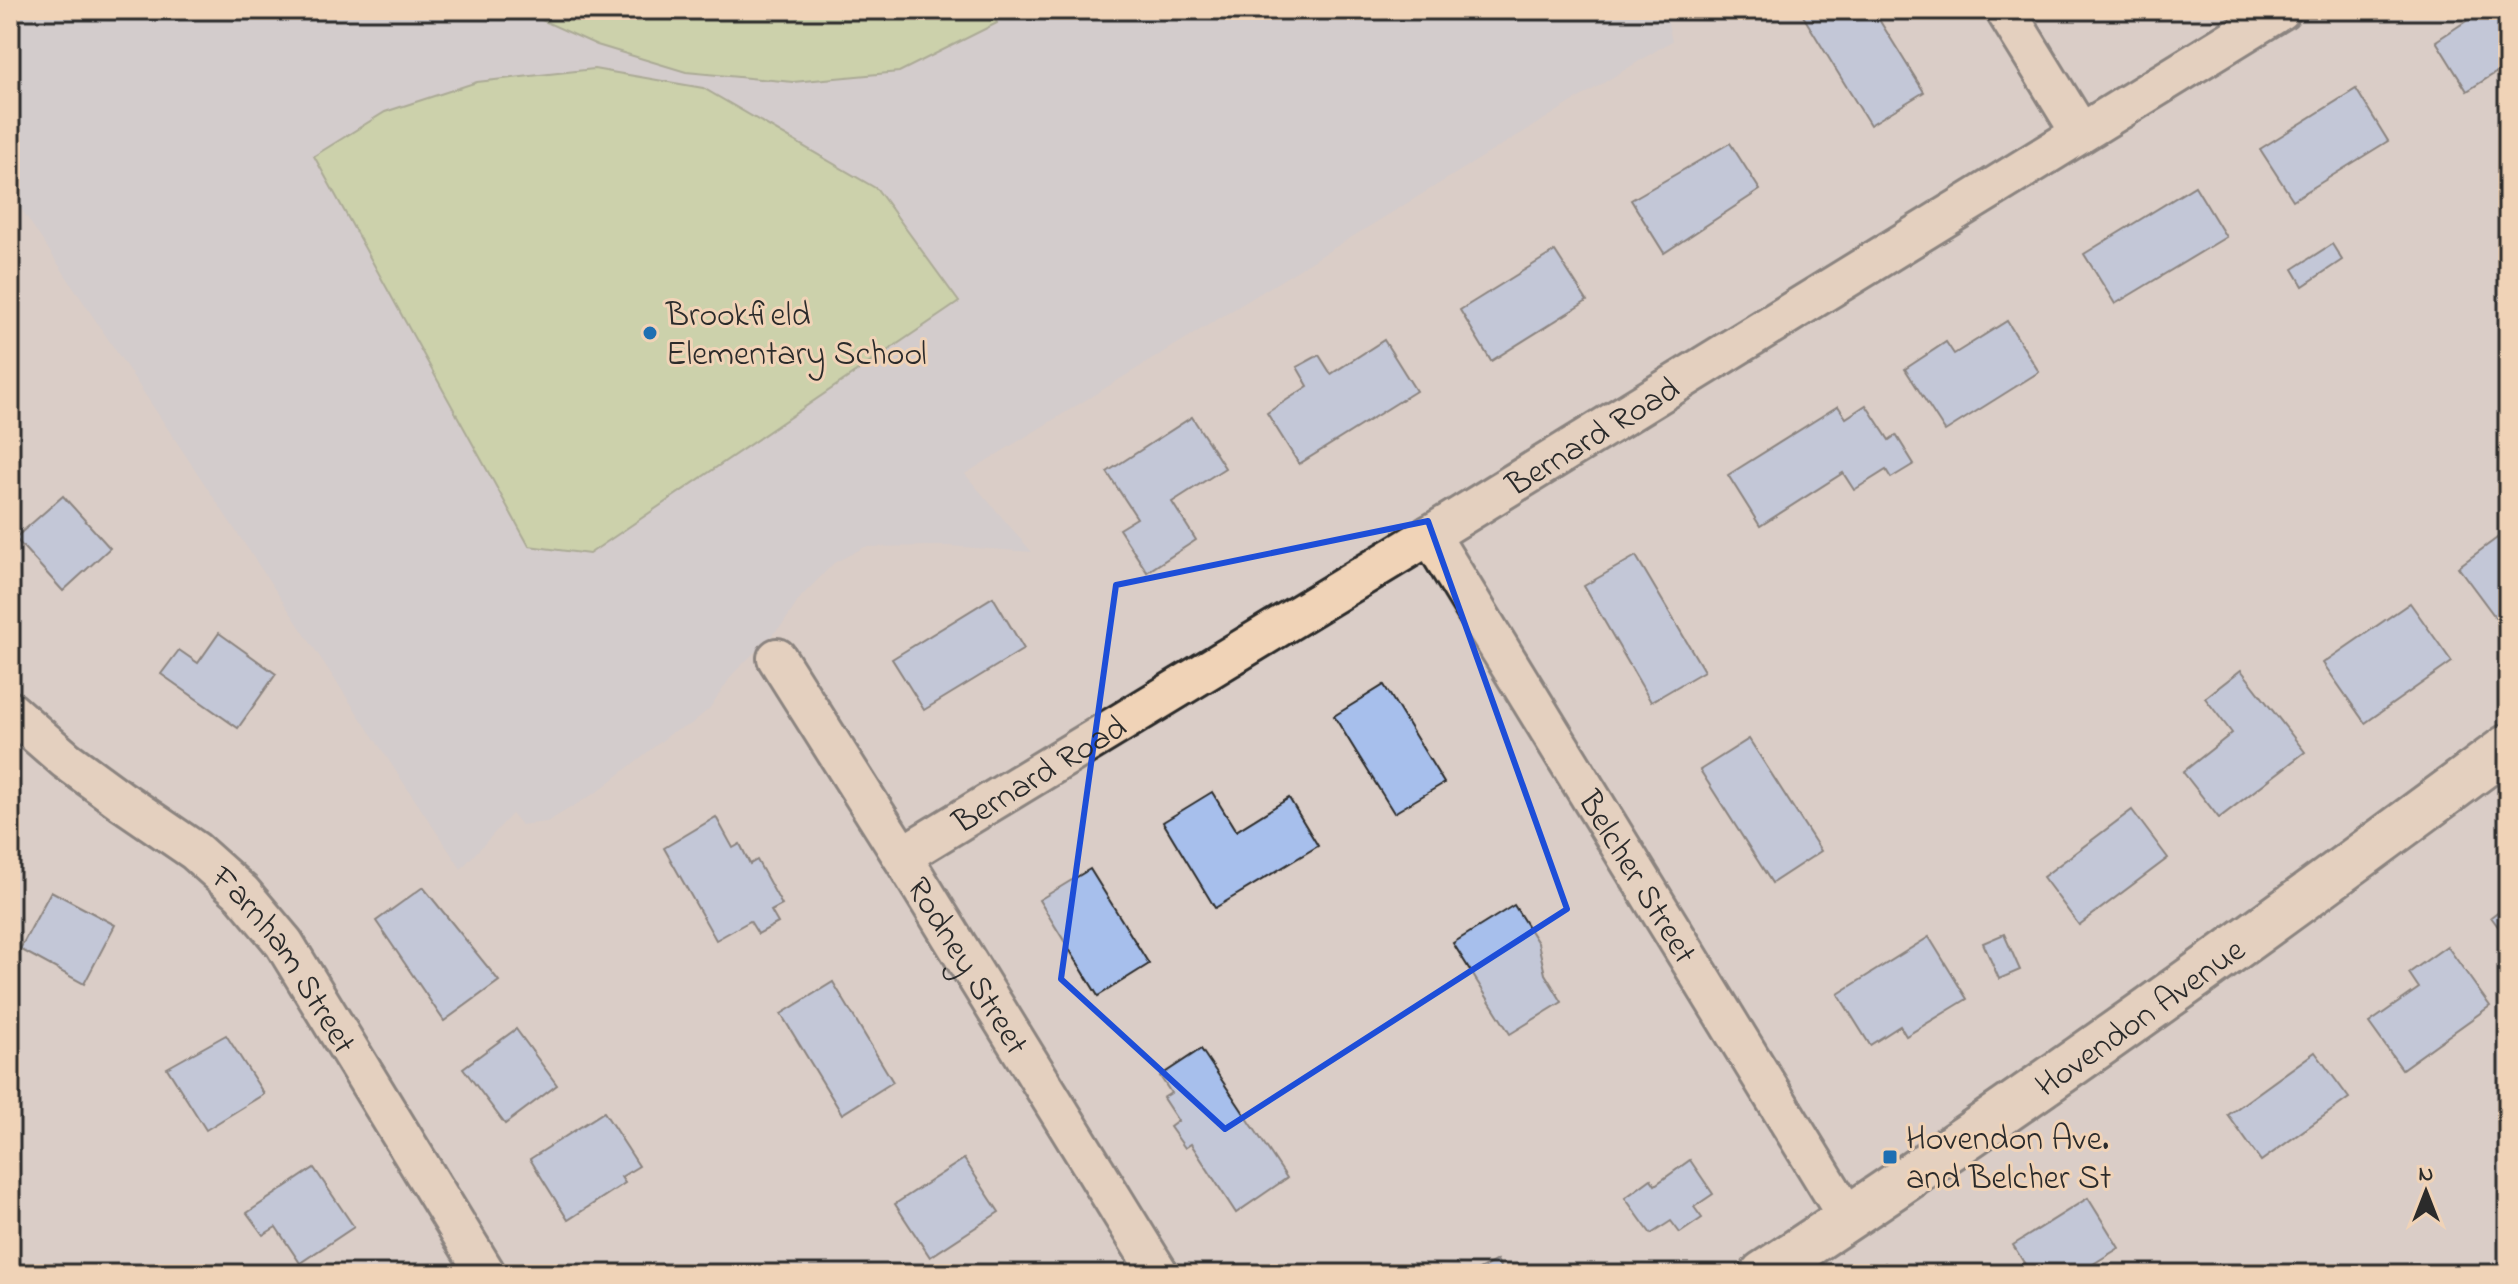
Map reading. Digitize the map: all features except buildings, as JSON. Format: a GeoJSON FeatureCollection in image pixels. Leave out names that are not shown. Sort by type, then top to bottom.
{"type":"FeatureCollection","features":[{"type":"Feature","properties":{"kind":"street"},"geometry":{"type":"LineString","coordinates":[[2005,10],[2080,132]]}},
{"type":"Feature","properties":{"kind":"street","name":"Bernard Road"},"geometry":{"type":"LineString","coordinates":[[902,856],[1430,535],[2281,10]]}},
{"type":"Feature","properties":{"kind":"street","name":"Belcher Street"},"geometry":{"type":"LineString","coordinates":[[1430,535],[1848,1218]]}},
{"type":"Feature","properties":{"kind":"street","name":"Rodney Street"},"geometry":{"type":"LineString","coordinates":[[777,658],[1159,1274]]}},
{"type":"Feature","properties":{"kind":"street","name":"Farnham Street"},"geometry":{"type":"LineString","coordinates":[[10,711],[77,768],[195,851],[242,893],[284,943],[486,1274]]}},
{"type":"Feature","properties":{"kind":"street","name":"Hovendon Avenue"},"geometry":{"type":"LineString","coordinates":[[1763,1274],[2272,923],[2508,747]]}},
{"type":"Feature","properties":{"kind":"highlighted area"},"geometry":{"type":"Polygon","coordinates":[[[1428,521],[1567,909],[1225,1129],[1061,979],[1116,585],[1428,521]]]}},
{"type":"Feature","properties":{"kind":"shaded area","name":"Brookfield Elementary School"},"geometry":{"type":"Polygon","coordinates":[[[10,10],[1665,10],[1672,41],[965,474],[1032,552],[947,546],[865,547],[834,563],[801,597],[783,624],[733,674],[709,709],[690,725],[673,732],[597,792],[547,822],[521,825],[512,814],[461,869],[10,192],[10,10]]]}},
{"type":"Feature","properties":{"kind":"green space"},"geometry":{"type":"Polygon","coordinates":[[[526,10],[992,10],[997,23],[899,72],[793,82],[686,72],[597,45],[526,10]]]}},
{"type":"Feature","properties":{"kind":"green space"},"geometry":{"type":"Polygon","coordinates":[[[594,69],[703,88],[877,189],[959,302],[589,554],[529,546],[314,156],[385,112],[477,82],[594,69]]]}},
{"type":"Feature","properties":{"kind":"place","name":"Brookfield Elementary School"},"geometry":{"type":"Point","coordinates":[650,333]}},
{"type":"Feature","properties":{"kind":"place","name":"Hovendon Ave. and Belcher St"},"geometry":{"type":"Point","coordinates":[1890,1157]}}]}
